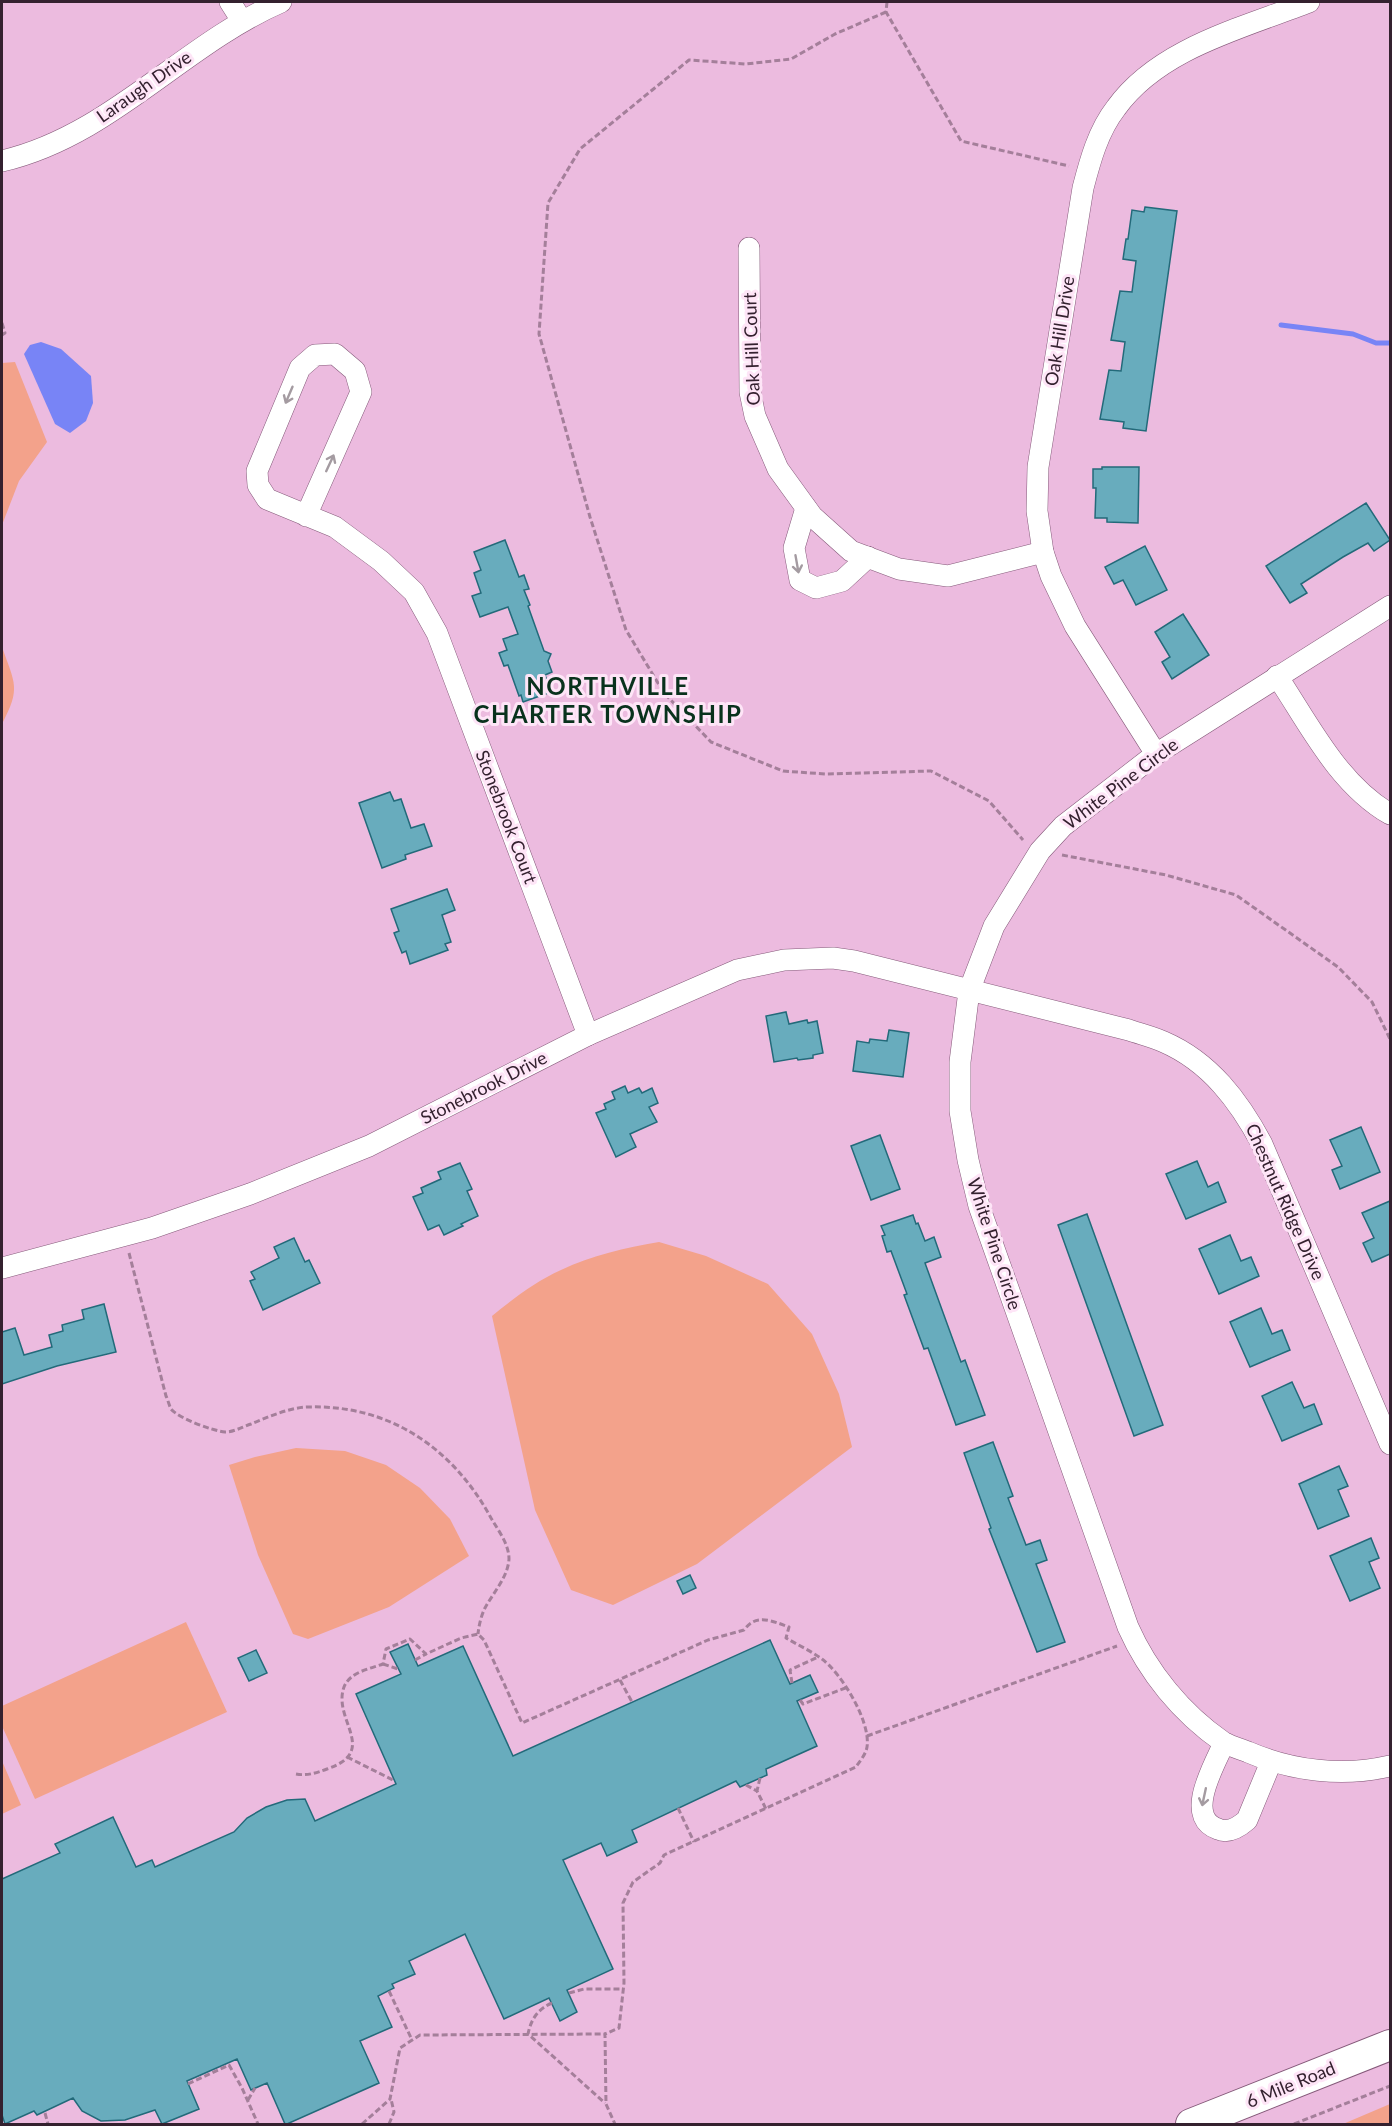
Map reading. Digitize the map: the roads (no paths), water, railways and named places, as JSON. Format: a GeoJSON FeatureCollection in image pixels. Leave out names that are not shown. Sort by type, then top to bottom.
{"type":"FeatureCollection","features":[{"type":"Feature","properties":{"kind":"street"},"geometry":{"type":"LineString","coordinates":[[230,2],[242,21]]}},
{"type":"Feature","properties":{"kind":"street","name":"Laraugh Drive"},"geometry":{"type":"LineString","coordinates":[[2,161],[77,133],[115,110],[185,58],[242,21],[281,2]]}},
{"type":"Feature","properties":{"kind":"street","name":"Oak Hill Drive"},"geometry":{"type":"LineString","coordinates":[[1156,754],[1075,626],[1051,576],[1043,552],[1037,511],[1038,467],[1083,188],[1102,131],[1115,108],[1154,70],[1174,56],[1309,2]]}},
{"type":"Feature","properties":{"kind":"street","name":"Oak Hill Court"},"geometry":{"type":"LineString","coordinates":[[749,248],[750,392],[755,416],[778,469],[812,516],[851,551],[899,569],[948,576],[1043,552]]}},
{"type":"Feature","properties":{"kind":"street","name":"Stonebrook Court"},"geometry":{"type":"LineString","coordinates":[[306,516],[361,392],[355,371],[335,354],[315,354],[300,368],[257,471],[258,485],[267,499],[306,516],[335,527],[381,561],[414,591],[436,633],[588,1035]]}},
{"type":"Feature","properties":{"kind":"street"},"geometry":{"type":"LineString","coordinates":[[806,508],[794,548],[800,579],[816,588],[842,581],[868,557]]}},
{"type":"Feature","properties":{"kind":"street","name":"White Pine Circle"},"geometry":{"type":"LineString","coordinates":[[1390,606],[1156,754],[1063,826],[1040,851],[994,926],[969,991],[960,1062],[960,1111],[979,1206],[1134,1640],[1156,1677],[1178,1703],[1224,1743],[1271,1762],[1332,1772],[1390,1766]]}},
{"type":"Feature","properties":{"kind":"street"},"geometry":{"type":"LineString","coordinates":[[1277,676],[1335,763],[1352,784],[1390,814]]}},
{"type":"Feature","properties":{"kind":"street","name":"Stonebrook Drive"},"geometry":{"type":"LineString","coordinates":[[2,1268],[152,1228],[250,1194],[369,1146],[588,1035],[737,970],[784,960],[833,958],[854,961],[969,991]]}},
{"type":"Feature","properties":{"kind":"street","name":"Chestnut Ridge Drive"},"geometry":{"type":"LineString","coordinates":[[969,991],[1129,1030],[1165,1042],[1190,1057],[1229,1090],[1262,1144],[1390,1444]]}},
{"type":"Feature","properties":{"kind":"street"},"geometry":{"type":"LineString","coordinates":[[1224,1743],[1202,1797],[1202,1811],[1205,1818],[1216,1829],[1229,1830],[1239,1827],[1247,1820],[1271,1762]]}},
{"type":"Feature","properties":{"kind":"street","name":"6 Mile Road"},"geometry":{"type":"LineString","coordinates":[[1191,2124],[1390,2045]]}},
{"type":"Feature","properties":{"kind":"water"},"geometry":{"type":"Polygon","coordinates":[[[41,342],[61,349],[91,376],[93,403],[86,421],[70,433],[55,424],[24,354],[30,345],[41,342]]]}},
{"type":"Feature","properties":{"kind":"waterway"},"geometry":{"type":"LineString","coordinates":[[1281,325],[1353,334],[1376,343],[1390,343]]}},
{"type":"Feature","properties":{"kind":"district","name":"NORTHVILLE CHARTER TOWNSHIP"},"geometry":{"type":"Point","coordinates":[608,701]}}]}
